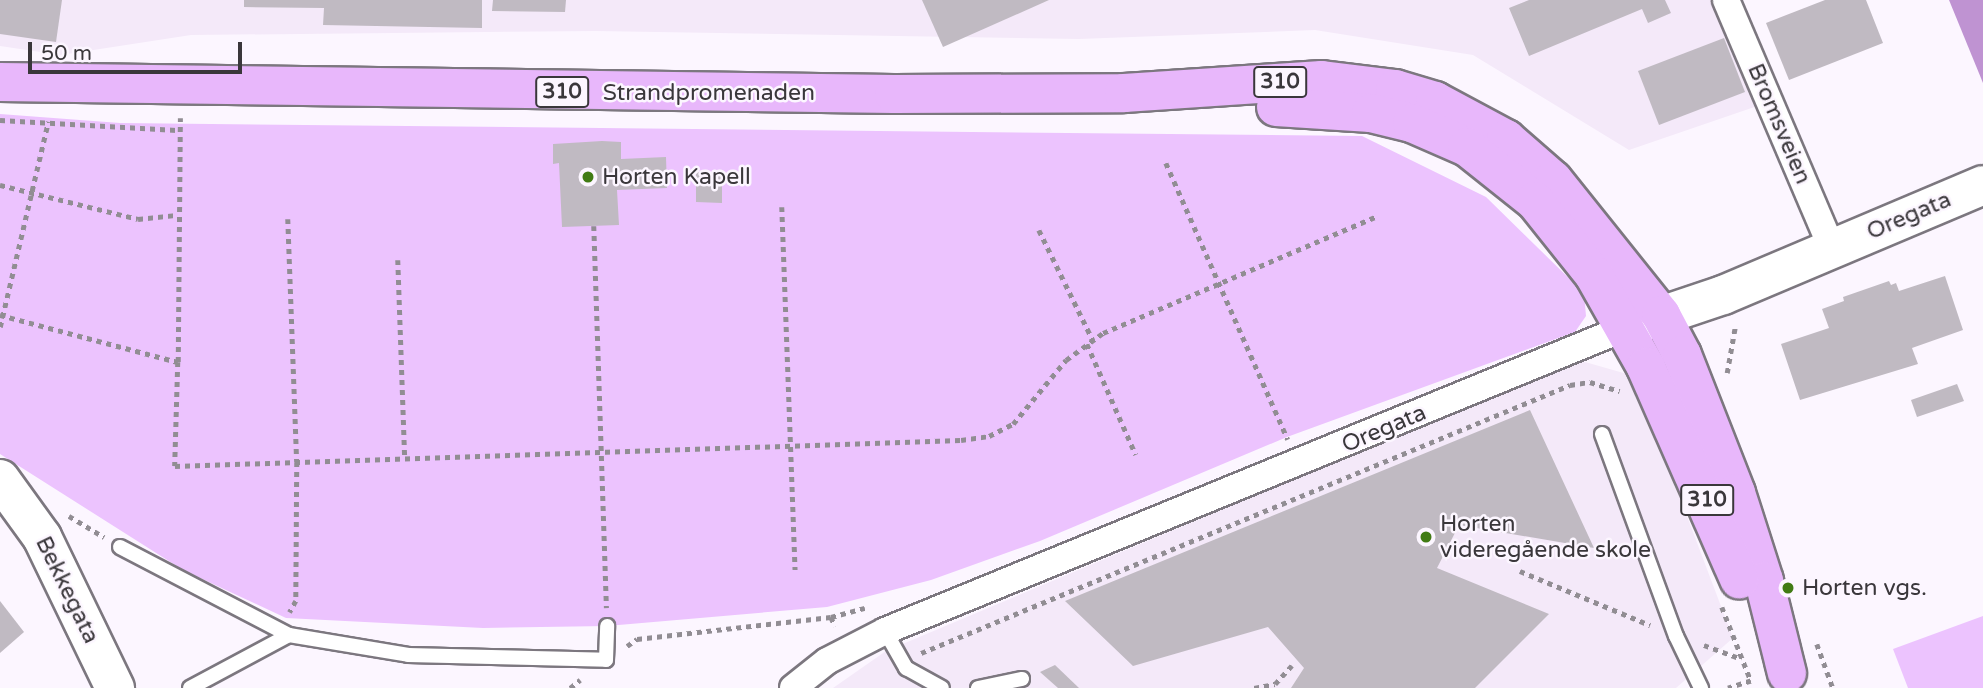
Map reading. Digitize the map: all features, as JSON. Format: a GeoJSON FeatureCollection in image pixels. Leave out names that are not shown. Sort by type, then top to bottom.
{"type":"FeatureCollection","features":[{"type":"Feature","properties":{"kind":"main road","name":"Strandpromenaden"},"geometry":{"type":"LineString","coordinates":[[0,82],[189,87],[1124,93],[1322,80],[1395,89],[1435,101],[1506,139],[1553,180],[1661,315],[1682,355],[1736,493],[1764,581],[1777,681]]}},
{"type":"Feature","properties":{"kind":"main road","name":"Strandpromenaden"},"geometry":{"type":"LineString","coordinates":[[1124,93],[1184,104],[1371,113],[1467,147],[1535,201],[1594,275],[1625,328],[1777,681]]}},
{"type":"Feature","properties":{"kind":"main road","name":"Oregata"},"geometry":{"type":"LineString","coordinates":[[1625,328],[1723,295],[1983,186]]}},
{"type":"Feature","properties":{"kind":"main road","name":"Bekkegata"},"geometry":{"type":"LineString","coordinates":[[7,487],[41,537],[115,688]]}},
{"type":"Feature","properties":{"kind":"street","name":"Bromsveien"},"geometry":{"type":"LineString","coordinates":[[1726,0],[1832,248]]}},
{"type":"Feature","properties":{"kind":"street","name":"Oregata"},"geometry":{"type":"LineString","coordinates":[[793,688],[827,661],[885,631],[1625,328]]}},
{"type":"Feature","properties":{"kind":"lane"},"geometry":{"type":"LineString","coordinates":[[1602,434],[1676,636],[1700,688]]}},
{"type":"Feature","properties":{"kind":"lane"},"geometry":{"type":"LineString","coordinates":[[120,547],[289,635],[408,655],[606,660],[607,626]]}},
{"type":"Feature","properties":{"kind":"lane"},"geometry":{"type":"LineString","coordinates":[[885,631],[902,661],[914,674],[942,688]]}},
{"type":"Feature","properties":{"kind":"lane"},"geometry":{"type":"LineString","coordinates":[[190,688],[289,635]]}},
{"type":"Feature","properties":{"kind":"lane"},"geometry":{"type":"LineString","coordinates":[[978,688],[1022,679]]}},
{"type":"Feature","properties":{"kind":"path"},"geometry":{"type":"LineString","coordinates":[[189,87],[177,130],[178,362],[175,466],[601,453],[989,436],[1013,424],[1066,360],[1093,340],[1375,217]]}},
{"type":"Feature","properties":{"kind":"path"},"geometry":{"type":"LineString","coordinates":[[0,120],[177,130]]}},
{"type":"Feature","properties":{"kind":"path"},"geometry":{"type":"LineString","coordinates":[[0,327],[48,122]]}},
{"type":"Feature","properties":{"kind":"path"},"geometry":{"type":"LineString","coordinates":[[1166,163],[1293,449]]}},
{"type":"Feature","properties":{"kind":"path"},"geometry":{"type":"LineString","coordinates":[[0,185],[138,219],[176,215]]}},
{"type":"Feature","properties":{"kind":"path"},"geometry":{"type":"LineString","coordinates":[[782,207],[795,570]]}},
{"type":"Feature","properties":{"kind":"path"},"geometry":{"type":"LineString","coordinates":[[286,618],[296,601],[297,462],[288,219]]}},
{"type":"Feature","properties":{"kind":"path"},"geometry":{"type":"LineString","coordinates":[[594,226],[607,626]]}},
{"type":"Feature","properties":{"kind":"path"},"geometry":{"type":"LineString","coordinates":[[1039,230],[1093,340]]}},
{"type":"Feature","properties":{"kind":"path"},"geometry":{"type":"LineString","coordinates":[[398,260],[405,459]]}},
{"type":"Feature","properties":{"kind":"path"},"geometry":{"type":"LineString","coordinates":[[1,315],[178,362]]}},
{"type":"Feature","properties":{"kind":"path"},"geometry":{"type":"LineString","coordinates":[[1729,382],[1726,371],[1736,324]]}},
{"type":"Feature","properties":{"kind":"path"},"geometry":{"type":"LineString","coordinates":[[1087,344],[1136,455]]}},
{"type":"Feature","properties":{"kind":"path"},"geometry":{"type":"LineString","coordinates":[[902,661],[1570,385],[1600,383],[1628,397]]}},
{"type":"Feature","properties":{"kind":"path"},"geometry":{"type":"LineString","coordinates":[[62,512],[120,547]]}},
{"type":"Feature","properties":{"kind":"path"},"geometry":{"type":"LineString","coordinates":[[1521,572],[1676,636],[1743,659],[1777,681]]}},
{"type":"Feature","properties":{"kind":"path"},"geometry":{"type":"LineString","coordinates":[[1717,596],[1743,659]]}},
{"type":"Feature","properties":{"kind":"path"},"geometry":{"type":"LineString","coordinates":[[1814,637],[1833,688]]}},
{"type":"Feature","properties":{"kind":"path"},"geometry":{"type":"LineString","coordinates":[[1254,688],[1274,686],[1292,665]]}},
{"type":"Feature","properties":{"kind":"path"},"geometry":{"type":"LineString","coordinates":[[1728,688],[1777,681]]}},
{"type":"Feature","properties":{"kind":"shaded area"},"geometry":{"type":"Polygon","coordinates":[[[0,0],[1726,0],[1769,102],[1629,150],[1473,55],[1315,30],[1079,39],[596,31],[191,35],[61,55],[0,46],[0,0]]]}},
{"type":"Feature","properties":{"kind":"shaded area"},"geometry":{"type":"Polygon","coordinates":[[[1949,0],[1983,0],[1983,83],[1949,0]]]}},
{"type":"Feature","properties":{"kind":"shaded area"},"geometry":{"type":"Polygon","coordinates":[[[0,114],[120,123],[1362,136],[1486,197],[1584,293],[1586,316],[1575,332],[1287,437],[1040,541],[931,580],[827,607],[607,626],[483,628],[286,618],[183,570],[0,454],[0,114]]]}},
{"type":"Feature","properties":{"kind":"shaded area","name":"Horten videregående skole"},"geometry":{"type":"Polygon","coordinates":[[[1578,360],[1627,374],[1645,405],[1733,638],[1676,688],[833,688],[886,651],[1578,360]]]}},
{"type":"Feature","properties":{"kind":"shaded area"},"geometry":{"type":"Polygon","coordinates":[[[1983,616],[1983,688],[1908,688],[1893,649],[1983,616]]]}},
{"type":"Feature","properties":{"kind":"building"},"geometry":{"type":"Polygon","coordinates":[[[0,0],[62,0],[56,42],[0,34],[0,0]]]}},
{"type":"Feature","properties":{"kind":"building"},"geometry":{"type":"Polygon","coordinates":[[[244,0],[482,0],[482,28],[323,25],[324,8],[244,7],[244,0]]]}},
{"type":"Feature","properties":{"kind":"building"},"geometry":{"type":"Polygon","coordinates":[[[493,0],[566,0],[565,12],[492,11],[493,0]]]}},
{"type":"Feature","properties":{"kind":"building"},"geometry":{"type":"Polygon","coordinates":[[[922,0],[1049,0],[943,47],[922,0]]]}},
{"type":"Feature","properties":{"kind":"building"},"geometry":{"type":"Polygon","coordinates":[[[1529,0],[1665,0],[1671,13],[1648,23],[1642,9],[1529,56],[1509,8],[1529,0]]]}},
{"type":"Feature","properties":{"kind":"building"},"geometry":{"type":"Polygon","coordinates":[[[1825,0],[1866,0],[1883,43],[1789,80],[1766,23],[1825,0]]]}},
{"type":"Feature","properties":{"kind":"building"},"geometry":{"type":"Polygon","coordinates":[[[1724,38],[1745,92],[1659,125],[1638,71],[1724,38]]]}},
{"type":"Feature","properties":{"kind":"building","name":"Horten Kapell"},"geometry":{"type":"Polygon","coordinates":[[[621,142],[621,159],[666,157],[667,188],[617,190],[619,225],[562,227],[559,163],[553,164],[553,144],[621,142]]]}},
{"type":"Feature","properties":{"kind":"building"},"geometry":{"type":"Polygon","coordinates":[[[696,172],[722,173],[722,203],[696,202],[696,172]]]}},
{"type":"Feature","properties":{"kind":"building"},"geometry":{"type":"Polygon","coordinates":[[[1945,276],[1963,330],[1912,348],[1918,364],[1800,400],[1781,344],[1829,328],[1822,309],[1844,301],[1843,297],[1889,281],[1891,285],[1896,283],[1899,291],[1945,276]]]}},
{"type":"Feature","properties":{"kind":"building"},"geometry":{"type":"Polygon","coordinates":[[[1957,384],[1964,401],[1917,417],[1911,400],[1957,384]]]}},
{"type":"Feature","properties":{"kind":"building"},"geometry":{"type":"Polygon","coordinates":[[[1530,410],[1594,548],[1459,525],[1437,568],[1549,614],[1475,688],[1291,688],[1304,668],[1268,627],[1133,666],[1065,601],[1530,410]]]}},
{"type":"Feature","properties":{"kind":"building"},"geometry":{"type":"Polygon","coordinates":[[[0,601],[24,632],[0,653],[0,601]]]}},
{"type":"Feature","properties":{"kind":"building"},"geometry":{"type":"Polygon","coordinates":[[[1055,665],[1079,688],[1058,688],[1040,672],[1055,665]]]}},
{"type":"Feature","properties":{"kind":"place","name":"Horten Kapell"},"geometry":{"type":"Point","coordinates":[588,177]}},
{"type":"Feature","properties":{"kind":"place","name":"Horten videregående skole"},"geometry":{"type":"Point","coordinates":[1426,537]}},
{"type":"Feature","properties":{"kind":"place","name":"Horten vgs."},"geometry":{"type":"Point","coordinates":[1788,588]}}]}
